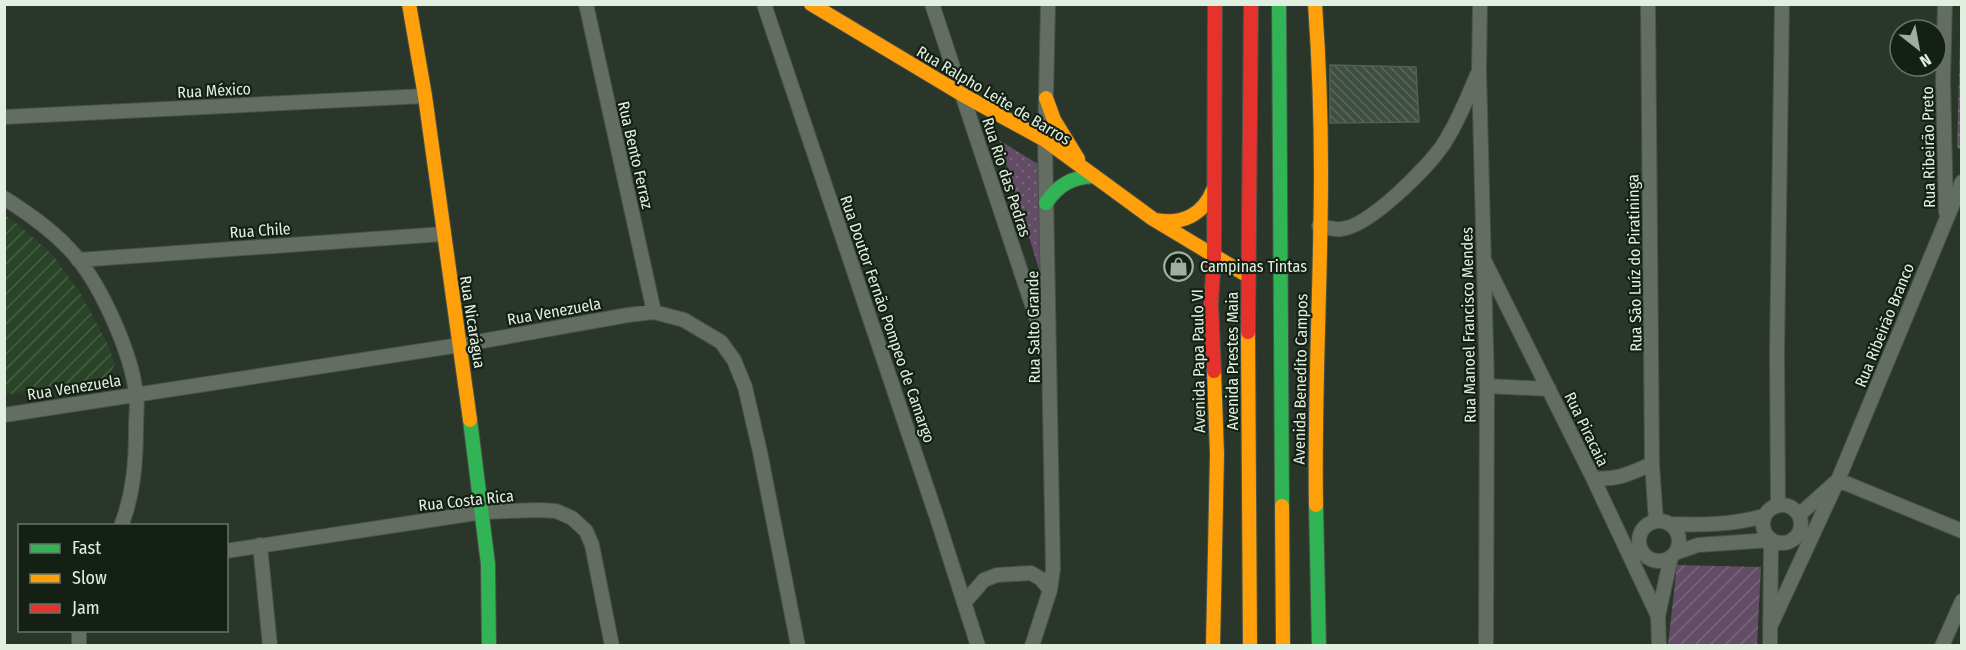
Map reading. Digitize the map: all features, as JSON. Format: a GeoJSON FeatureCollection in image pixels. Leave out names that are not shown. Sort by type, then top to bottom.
{"type":"FeatureCollection","features":[{"type":"Feature","properties":{"kind":"main road","name":"Rua Nicarágua"},"geometry":{"type":"LineString","coordinates":[[409,4],[425,96],[483,512],[488,564],[489,645]]}},
{"type":"Feature","properties":{"kind":"main road","name":"Rua Ralpho Leite de Barros"},"geometry":{"type":"LineString","coordinates":[[811,4],[963,95],[1045,140],[1153,219],[1248,276]]}},
{"type":"Feature","properties":{"kind":"main road","name":"Avenida Papa Paulo VI"},"geometry":{"type":"LineString","coordinates":[[1213,645],[1217,454],[1211,304],[1214,256],[1215,4]]}},
{"type":"Feature","properties":{"kind":"main road","name":"Avenida Prestes Maia"},"geometry":{"type":"LineString","coordinates":[[1250,645],[1248,276],[1251,4]]}},
{"type":"Feature","properties":{"kind":"main road"},"geometry":{"type":"LineString","coordinates":[[1279,4],[1283,645]]}},
{"type":"Feature","properties":{"kind":"main road","name":"Avenida Benedito Campos"},"geometry":{"type":"LineString","coordinates":[[1315,4],[1320,84],[1321,176],[1318,226],[1315,447],[1318,645]]}},
{"type":"Feature","properties":{"kind":"main road"},"geometry":{"type":"LineString","coordinates":[[1046,98],[1065,140],[1094,176]]}},
{"type":"Feature","properties":{"kind":"main road"},"geometry":{"type":"LineString","coordinates":[[1046,203],[1061,185],[1071,179],[1094,176]]}},
{"type":"Feature","properties":{"kind":"main road"},"geometry":{"type":"LineString","coordinates":[[1153,219],[1164,223],[1187,220],[1202,210],[1211,196],[1214,185]]}},
{"type":"Feature","properties":{"kind":"street","name":"Rua Bento Ferraz"},"geometry":{"type":"LineString","coordinates":[[586,4],[654,312]]}},
{"type":"Feature","properties":{"kind":"street","name":"Rua Doutor Fernão Pompeo de Camargo"},"geometry":{"type":"LineString","coordinates":[[764,4],[979,643]]}},
{"type":"Feature","properties":{"kind":"street","name":"Rua Rio das Pedras"},"geometry":{"type":"LineString","coordinates":[[932,4],[1050,361]]}},
{"type":"Feature","properties":{"kind":"street","name":"Rua Salto Grande"},"geometry":{"type":"LineString","coordinates":[[1032,645],[1050,590],[1053,569],[1045,140],[1048,4]]}},
{"type":"Feature","properties":{"kind":"street","name":"Rua Manoel Francisco Mendes"},"geometry":{"type":"LineString","coordinates":[[1480,4],[1479,70],[1487,386],[1486,645]]}},
{"type":"Feature","properties":{"kind":"street","name":"Rua São Luíz do Piratininga"},"geometry":{"type":"LineString","coordinates":[[1648,4],[1652,464],[1663,522]]}},
{"type":"Feature","properties":{"kind":"street"},"geometry":{"type":"LineString","coordinates":[[1778,505],[1777,353],[1782,4]]}},
{"type":"Feature","properties":{"kind":"street","name":"Rua Ribeirão Preto"},"geometry":{"type":"LineString","coordinates":[[1945,4],[1943,81],[1946,218]]}},
{"type":"Feature","properties":{"kind":"street"},"geometry":{"type":"LineString","coordinates":[[1318,226],[1342,229],[1356,225],[1375,214],[1422,170],[1443,145],[1458,119],[1479,70]]}},
{"type":"Feature","properties":{"kind":"street","name":"Rua México"},"geometry":{"type":"LineString","coordinates":[[4,116],[425,96]]}},
{"type":"Feature","properties":{"kind":"street","name":"Rua Ribeirão Branco"},"geometry":{"type":"LineString","coordinates":[[1770,627],[1838,480],[1962,182]]}},
{"type":"Feature","properties":{"kind":"street"},"geometry":{"type":"LineString","coordinates":[[4,198],[34,217],[78,260],[104,302],[129,358],[136,394],[136,465],[122,524]]}},
{"type":"Feature","properties":{"kind":"street","name":"Rua Chile"},"geometry":{"type":"LineString","coordinates":[[78,260],[443,234]]}},
{"type":"Feature","properties":{"kind":"street","name":"Rua Piracaia"},"geometry":{"type":"LineString","coordinates":[[1484,259],[1593,478],[1658,616]]}},
{"type":"Feature","properties":{"kind":"street","name":"Rua Venezuela"},"geometry":{"type":"LineString","coordinates":[[4,415],[460,345],[654,312],[684,320],[721,342],[734,360],[745,387],[798,645]]}},
{"type":"Feature","properties":{"kind":"street"},"geometry":{"type":"LineString","coordinates":[[1487,386],[1549,389]]}},
{"type":"Feature","properties":{"kind":"street"},"geometry":{"type":"LineString","coordinates":[[1593,478],[1608,480],[1623,477],[1652,464]]}},
{"type":"Feature","properties":{"kind":"street"},"geometry":{"type":"LineString","coordinates":[[1838,480],[1962,531]]}},
{"type":"Feature","properties":{"kind":"street","name":"Rua Ribeirão Branco"},"geometry":{"type":"LineString","coordinates":[[1798,515],[1838,480]]}},
{"type":"Feature","properties":{"kind":"street"},"geometry":{"type":"LineString","coordinates":[[1778,505],[1790,506],[1798,515],[1801,526],[1795,538],[1783,543],[1771,540],[1698,545],[1658,561],[1646,557],[1639,546],[1638,539],[1644,527],[1663,522],[1707,525],[1739,523],[1764,516],[1772,507],[1778,505]]}},
{"type":"Feature","properties":{"kind":"street","name":"Rua Costa Rica"},"geometry":{"type":"LineString","coordinates":[[228,550],[483,512],[556,511],[572,518],[586,531],[592,545],[612,645]]}},
{"type":"Feature","properties":{"kind":"street"},"geometry":{"type":"LineString","coordinates":[[1764,516],[1763,529],[1771,540],[1770,645]]}},
{"type":"Feature","properties":{"kind":"street"},"geometry":{"type":"LineString","coordinates":[[1659,645],[1658,616],[1673,555],[1678,547],[1677,534],[1663,522]]}},
{"type":"Feature","properties":{"kind":"street"},"geometry":{"type":"LineString","coordinates":[[260,545],[270,645]]}},
{"type":"Feature","properties":{"kind":"street"},"geometry":{"type":"LineString","coordinates":[[964,603],[984,580],[997,575],[1031,573],[1041,579],[1050,590]]}},
{"type":"Feature","properties":{"kind":"street"},"geometry":{"type":"LineString","coordinates":[[1942,645],[1962,601]]}},
{"type":"Feature","properties":{"kind":"shaded area"},"geometry":{"type":"Polygon","coordinates":[[[1962,5],[1961,150],[1957,147],[1962,5]]]}},
{"type":"Feature","properties":{"kind":"shaded area"},"geometry":{"type":"Polygon","coordinates":[[[999,140],[1038,164],[1042,279],[999,140]]]}},
{"type":"Feature","properties":{"kind":"shaded area"},"geometry":{"type":"Polygon","coordinates":[[[5,215],[52,254],[81,294],[108,345],[115,364],[108,376],[95,381],[5,395],[5,215]]]}},
{"type":"Feature","properties":{"kind":"shaded area"},"geometry":{"type":"Polygon","coordinates":[[[1677,565],[1761,567],[1757,645],[1668,645],[1677,565]]]}},
{"type":"Feature","properties":{"kind":"building"},"geometry":{"type":"Polygon","coordinates":[[[1330,65],[1416,67],[1419,122],[1330,123],[1330,65]]]}},
{"type":"Feature","properties":{"kind":"traffic: fast"},"geometry":{"type":"LineString","coordinates":[[1279,4],[1282,506]]}},
{"type":"Feature","properties":{"kind":"traffic: fast"},"geometry":{"type":"LineString","coordinates":[[1046,203],[1055,191],[1066,183],[1094,176]]}},
{"type":"Feature","properties":{"kind":"traffic: fast"},"geometry":{"type":"LineString","coordinates":[[470,420],[488,564],[489,646]]}},
{"type":"Feature","properties":{"kind":"traffic: fast"},"geometry":{"type":"LineString","coordinates":[[1316,505],[1319,646]]}},
{"type":"Feature","properties":{"kind":"traffic: slow"},"geometry":{"type":"LineString","coordinates":[[409,4],[425,96],[470,420]]}},
{"type":"Feature","properties":{"kind":"traffic: slow"},"geometry":{"type":"LineString","coordinates":[[811,4],[963,95],[1045,140],[1153,219],[1248,276]]}},
{"type":"Feature","properties":{"kind":"traffic: slow"},"geometry":{"type":"LineString","coordinates":[[1315,4],[1320,88],[1321,172],[1316,505]]}},
{"type":"Feature","properties":{"kind":"traffic: slow"},"geometry":{"type":"LineString","coordinates":[[1046,98],[1054,120],[1078,159]]}},
{"type":"Feature","properties":{"kind":"traffic: slow"},"geometry":{"type":"LineString","coordinates":[[1156,220],[1174,221],[1190,216],[1204,206],[1213,190]]}},
{"type":"Feature","properties":{"kind":"traffic: slow"},"geometry":{"type":"LineString","coordinates":[[1248,332],[1250,646]]}},
{"type":"Feature","properties":{"kind":"traffic: slow"},"geometry":{"type":"LineString","coordinates":[[1213,646],[1217,454],[1214,371]]}},
{"type":"Feature","properties":{"kind":"traffic: slow"},"geometry":{"type":"LineString","coordinates":[[1282,506],[1283,646]]}},
{"type":"Feature","properties":{"kind":"traffic: jam"},"geometry":{"type":"LineString","coordinates":[[1214,371],[1211,304],[1214,256],[1215,4]]}},
{"type":"Feature","properties":{"kind":"traffic: jam"},"geometry":{"type":"LineString","coordinates":[[1248,332],[1251,4]]}},
{"type":"Feature","properties":{"kind":"place","name":"Campinas Tintas"},"geometry":{"type":"Point","coordinates":[1179,266]}}]}
